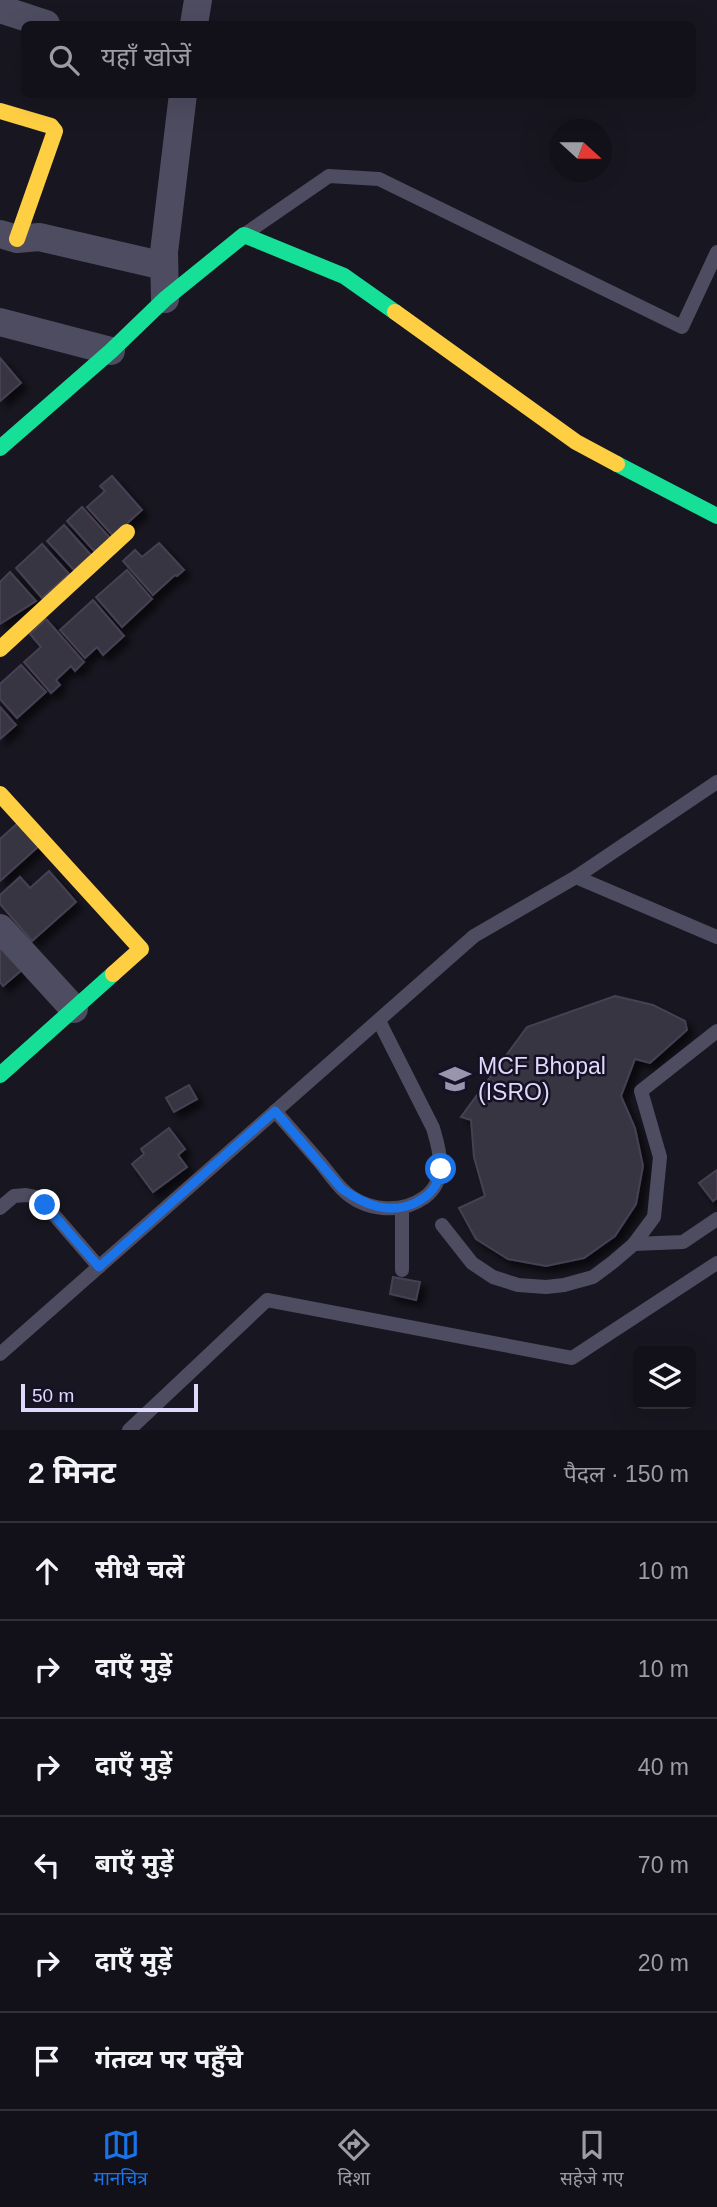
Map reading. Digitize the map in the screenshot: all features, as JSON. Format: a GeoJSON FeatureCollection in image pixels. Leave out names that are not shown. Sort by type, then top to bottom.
{"type":"FeatureCollection","features":[{"type":"Feature","properties":{"kind":"street"},"geometry":{"type":"LineString","coordinates":[[194,21],[198,0]]}},
{"type":"Feature","properties":{"kind":"street"},"geometry":{"type":"LineString","coordinates":[[0,9],[37,21]]}},
{"type":"Feature","properties":{"kind":"street"},"geometry":{"type":"LineString","coordinates":[[165,299],[164,266],[183,98]]}},
{"type":"Feature","properties":{"kind":"street"},"geometry":{"type":"LineString","coordinates":[[0,111],[51,126],[55,131],[9,237],[39,237],[164,266]]}},
{"type":"Feature","properties":{"kind":"street"},"geometry":{"type":"LineString","coordinates":[[0,448],[111,351],[165,299],[244,234],[344,276],[576,442],[717,516]]}},
{"type":"Feature","properties":{"kind":"street"},"geometry":{"type":"LineString","coordinates":[[0,322],[111,351]]}},
{"type":"Feature","properties":{"kind":"street"},"geometry":{"type":"LineString","coordinates":[[0,649],[127,533]]}},
{"type":"Feature","properties":{"kind":"street"},"geometry":{"type":"LineString","coordinates":[[0,794],[141,948],[0,1075]]}},
{"type":"Feature","properties":{"kind":"street"},"geometry":{"type":"LineString","coordinates":[[0,928],[74,1009]]}},
{"type":"Feature","properties":{"kind":"lane"},"geometry":{"type":"LineString","coordinates":[[244,234],[329,176],[379,180],[682,327],[717,252]]}},
{"type":"Feature","properties":{"kind":"lane"},"geometry":{"type":"LineString","coordinates":[[0,1354],[474,936],[576,877],[717,782]]}},
{"type":"Feature","properties":{"kind":"lane"},"geometry":{"type":"LineString","coordinates":[[576,877],[717,937]]}},
{"type":"Feature","properties":{"kind":"lane"},"geometry":{"type":"LineString","coordinates":[[275,1111],[342,1189],[353,1196],[377,1207],[391,1209],[402,1208],[434,1190],[441,1169],[433,1128],[379,1021]]}},
{"type":"Feature","properties":{"kind":"lane"},"geometry":{"type":"LineString","coordinates":[[442,1225],[472,1263],[493,1277],[518,1285],[564,1285],[593,1276],[613,1262],[634,1244],[654,1217],[660,1157],[641,1091],[717,1031]]}},
{"type":"Feature","properties":{"kind":"lane"},"geometry":{"type":"LineString","coordinates":[[0,1208],[14,1196],[36,1197],[99,1267]]}},
{"type":"Feature","properties":{"kind":"lane"},"geometry":{"type":"LineString","coordinates":[[402,1208],[402,1270]]}},
{"type":"Feature","properties":{"kind":"lane"},"geometry":{"type":"LineString","coordinates":[[634,1244],[683,1242],[717,1219]]}},
{"type":"Feature","properties":{"kind":"lane"},"geometry":{"type":"LineString","coordinates":[[129,1430],[267,1300],[572,1358],[717,1263]]}},
{"type":"Feature","properties":{"kind":"building"},"geometry":{"type":"Polygon","coordinates":[[[0,358],[21,383],[0,401],[0,358]]]}},
{"type":"Feature","properties":{"kind":"building"},"geometry":{"type":"Polygon","coordinates":[[[112,476],[142,510],[113,536],[87,507],[105,491],[100,486],[112,476]]]}},
{"type":"Feature","properties":{"kind":"building"},"geometry":{"type":"Polygon","coordinates":[[[82,507],[111,539],[96,553],[67,521],[82,507]]]}},
{"type":"Feature","properties":{"kind":"building"},"geometry":{"type":"Polygon","coordinates":[[[64,525],[91,555],[74,570],[47,541],[64,525]]]}},
{"type":"Feature","properties":{"kind":"building"},"geometry":{"type":"Polygon","coordinates":[[[159,543],[184,570],[153,595],[123,561],[135,550],[142,557],[159,543]]]}},
{"type":"Feature","properties":{"kind":"building"},"geometry":{"type":"Polygon","coordinates":[[[42,544],[69,574],[42,598],[16,568],[42,544]]]}},
{"type":"Feature","properties":{"kind":"building"},"geometry":{"type":"Polygon","coordinates":[[[127,570],[152,599],[122,627],[96,597],[127,570]]]}},
{"type":"Feature","properties":{"kind":"building"},"geometry":{"type":"Polygon","coordinates":[[[10,572],[36,601],[0,624],[0,582],[10,572]]]}},
{"type":"Feature","properties":{"kind":"building"},"geometry":{"type":"Polygon","coordinates":[[[93,600],[124,636],[103,655],[97,647],[85,658],[60,630],[93,600]]]}},
{"type":"Feature","properties":{"kind":"building"},"geometry":{"type":"Polygon","coordinates":[[[46,619],[84,662],[75,671],[71,666],[56,680],[60,685],[51,693],[24,662],[41,647],[30,634],[46,619]]]}},
{"type":"Feature","properties":{"kind":"building"},"geometry":{"type":"Polygon","coordinates":[[[21,665],[46,692],[17,718],[0,699],[0,684],[21,665]]]}},
{"type":"Feature","properties":{"kind":"building"},"geometry":{"type":"Polygon","coordinates":[[[0,707],[16,725],[0,739],[0,707]]]}},
{"type":"Feature","properties":{"kind":"building"},"geometry":{"type":"Polygon","coordinates":[[[18,823],[39,846],[0,881],[0,839],[18,823]]]}},
{"type":"Feature","properties":{"kind":"building"},"geometry":{"type":"Polygon","coordinates":[[[49,871],[76,902],[32,941],[0,904],[0,895],[20,877],[30,888],[49,871]]]}},
{"type":"Feature","properties":{"kind":"building"},"geometry":{"type":"Polygon","coordinates":[[[0,946],[22,970],[3,986],[0,982],[0,946]]]}},
{"type":"Feature","properties":{"kind":"building"},"geometry":{"type":"Polygon","coordinates":[[[615,996],[653,1005],[685,1021],[687,1030],[650,1063],[635,1059],[621,1096],[635,1128],[643,1166],[636,1204],[615,1236],[584,1258],[546,1266],[508,1259],[476,1239],[459,1208],[485,1196],[474,1157],[471,1120],[461,1117],[527,1027],[615,996]]]}},
{"type":"Feature","properties":{"kind":"building"},"geometry":{"type":"Polygon","coordinates":[[[189,1085],[197,1099],[174,1112],[166,1098],[189,1085]]]}},
{"type":"Feature","properties":{"kind":"building"},"geometry":{"type":"Polygon","coordinates":[[[169,1128],[185,1149],[178,1155],[187,1167],[153,1192],[132,1164],[144,1154],[141,1149],[169,1128]]]}},
{"type":"Feature","properties":{"kind":"building"},"geometry":{"type":"Polygon","coordinates":[[[717,1170],[717,1198],[713,1201],[699,1183],[717,1170]]]}},
{"type":"Feature","properties":{"kind":"building"},"geometry":{"type":"Polygon","coordinates":[[[393,1277],[420,1282],[416,1300],[390,1294],[393,1277]]]}},
{"type":"Feature","properties":{"kind":"traffic: fast"},"geometry":{"type":"LineString","coordinates":[[0,448],[111,351],[165,299],[244,235],[344,276],[395,312]]}},
{"type":"Feature","properties":{"kind":"traffic: fast"},"geometry":{"type":"LineString","coordinates":[[617,464],[717,516]]}},
{"type":"Feature","properties":{"kind":"traffic: fast"},"geometry":{"type":"LineString","coordinates":[[0,1075],[113,974]]}},
{"type":"Feature","properties":{"kind":"traffic: slow"},"geometry":{"type":"LineString","coordinates":[[0,111],[51,126],[55,131],[17,239]]}},
{"type":"Feature","properties":{"kind":"traffic: slow"},"geometry":{"type":"LineString","coordinates":[[395,312],[576,442],[617,464]]}},
{"type":"Feature","properties":{"kind":"traffic: slow"},"geometry":{"type":"LineString","coordinates":[[0,649],[127,532]]}},
{"type":"Feature","properties":{"kind":"traffic: slow"},"geometry":{"type":"LineString","coordinates":[[0,794],[141,949],[113,974]]}},
{"type":"Feature","properties":{"kind":"place","name":"MCF Bhopal (ISRO)"},"geometry":{"type":"Point","coordinates":[455,1079]}},
{"type":"Feature","properties":{"kind":"route"},"geometry":{"type":"LineString","coordinates":[[45,1205],[99,1267],[275,1111],[342,1189],[377,1207],[402,1208],[424,1198],[434,1190],[441,1169]]}}]}
